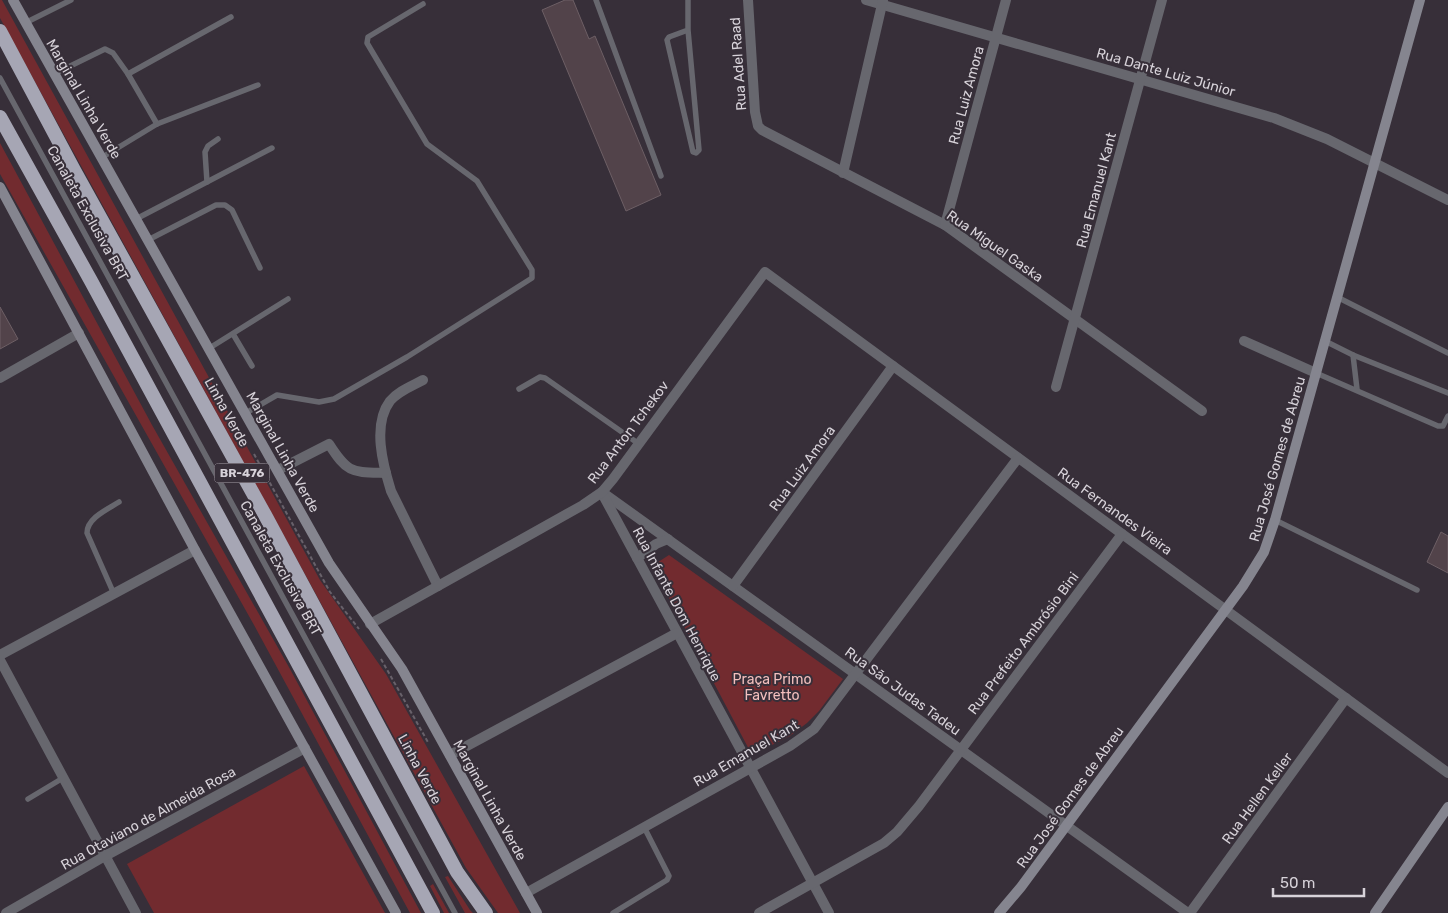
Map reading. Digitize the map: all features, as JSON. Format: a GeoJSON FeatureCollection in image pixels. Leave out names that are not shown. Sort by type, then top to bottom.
{"type":"FeatureCollection","features":[{"type":"Feature","properties":{"kind":"highway","name":"Linha Verde"},"geometry":{"type":"LineString","coordinates":[[0,31],[74,170],[265,515],[457,872],[486,913]]}},
{"type":"Feature","properties":{"kind":"highway","name":"BR-476"},"geometry":{"type":"LineString","coordinates":[[0,117],[91,281],[433,913]]}},
{"type":"Feature","properties":{"kind":"main road","name":"Marginal Linha Verde"},"geometry":{"type":"LineString","coordinates":[[13,0],[208,349],[278,470],[328,563],[402,669],[537,913]]}},
{"type":"Feature","properties":{"kind":"main road","name":"Rua José Gomes de Abreu"},"geometry":{"type":"LineString","coordinates":[[999,913],[1021,887],[1066,826],[1225,609],[1264,552],[1275,520],[1420,0]]}},
{"type":"Feature","properties":{"kind":"main road"},"geometry":{"type":"LineString","coordinates":[[0,187],[195,550],[396,913]]}},
{"type":"Feature","properties":{"kind":"main road"},"geometry":{"type":"LineString","coordinates":[[1375,913],[1448,807]]}},
{"type":"Feature","properties":{"kind":"street","name":"Rua Adel Raad"},"geometry":{"type":"LineString","coordinates":[[748,0],[754,112],[758,126]]}},
{"type":"Feature","properties":{"kind":"street","name":"Rua Dante Luiz Júnior"},"geometry":{"type":"LineString","coordinates":[[866,0],[882,2],[1274,118],[1312,133],[1448,200]]}},
{"type":"Feature","properties":{"kind":"street","name":"Rua Luiz Amora"},"geometry":{"type":"LineString","coordinates":[[945,226],[1006,0]]}},
{"type":"Feature","properties":{"kind":"street","name":"Rua Emanuel Kant"},"geometry":{"type":"LineString","coordinates":[[1056,387],[1162,0]]}},
{"type":"Feature","properties":{"kind":"street"},"geometry":{"type":"LineString","coordinates":[[843,173],[882,2]]}},
{"type":"Feature","properties":{"kind":"street","name":"Rua Miguel Gaska"},"geometry":{"type":"LineString","coordinates":[[758,126],[767,133],[945,226],[1202,411]]}},
{"type":"Feature","properties":{"kind":"street","name":"Rua Fernandes Vieira"},"geometry":{"type":"LineString","coordinates":[[765,272],[1448,773]]}},
{"type":"Feature","properties":{"kind":"street","name":"Rua Anton Tchekov"},"geometry":{"type":"LineString","coordinates":[[370,624],[583,505],[602,492],[765,272]]}},
{"type":"Feature","properties":{"kind":"street"},"geometry":{"type":"LineString","coordinates":[[0,378],[78,333]]}},
{"type":"Feature","properties":{"kind":"street"},"geometry":{"type":"LineString","coordinates":[[1244,341],[1316,373]]}},
{"type":"Feature","properties":{"kind":"street","name":"Rua Luiz Amora"},"geometry":{"type":"LineString","coordinates":[[733,586],[893,366]]}},
{"type":"Feature","properties":{"kind":"street"},"geometry":{"type":"LineString","coordinates":[[423,380],[397,394],[390,401],[382,417],[380,438],[386,473],[396,504],[438,586]]}},
{"type":"Feature","properties":{"kind":"street"},"geometry":{"type":"LineString","coordinates":[[278,470],[329,444],[340,460],[352,470],[386,473]]}},
{"type":"Feature","properties":{"kind":"street","name":"Rua Emanuel Kant"},"geometry":{"type":"LineString","coordinates":[[526,893],[803,738],[814,729],[1018,458]]}},
{"type":"Feature","properties":{"kind":"street","name":"Rua São Judas Tadeu"},"geometry":{"type":"LineString","coordinates":[[602,492],[1189,913]]}},
{"type":"Feature","properties":{"kind":"street","name":"Rua Infante Dom Henrique"},"geometry":{"type":"LineString","coordinates":[[602,492],[829,913]]}},
{"type":"Feature","properties":{"kind":"street","name":"Rua Prefeito Ambrósio Bini"},"geometry":{"type":"LineString","coordinates":[[759,913],[870,852],[897,832],[919,806],[1122,534]]}},
{"type":"Feature","properties":{"kind":"street"},"geometry":{"type":"LineString","coordinates":[[637,558],[656,544],[668,539]]}},
{"type":"Feature","properties":{"kind":"street"},"geometry":{"type":"LineString","coordinates":[[0,655],[195,550]]}},
{"type":"Feature","properties":{"kind":"street"},"geometry":{"type":"LineString","coordinates":[[450,755],[677,633]]}},
{"type":"Feature","properties":{"kind":"street"},"geometry":{"type":"LineString","coordinates":[[0,660],[136,913]]}},
{"type":"Feature","properties":{"kind":"street","name":"Rua Hellen Keller"},"geometry":{"type":"LineString","coordinates":[[1189,913],[1346,698]]}},
{"type":"Feature","properties":{"kind":"street","name":"Rua Otaviano de Almeida Rosa"},"geometry":{"type":"LineString","coordinates":[[6,913],[105,856],[305,748]]}},
{"type":"Feature","properties":{"kind":"lane"},"geometry":{"type":"LineString","coordinates":[[25,23],[71,0]]}},
{"type":"Feature","properties":{"kind":"lane"},"geometry":{"type":"LineString","coordinates":[[596,0],[661,176]]}},
{"type":"Feature","properties":{"kind":"lane"},"geometry":{"type":"LineString","coordinates":[[688,0],[688,30],[699,150],[696,153],[693,152],[668,40],[669,37],[688,30]]}},
{"type":"Feature","properties":{"kind":"lane"},"geometry":{"type":"LineString","coordinates":[[246,413],[277,395],[319,402],[334,399],[407,358],[532,278],[532,270],[477,181],[427,144],[367,43],[368,37],[423,4]]}},
{"type":"Feature","properties":{"kind":"lane"},"geometry":{"type":"LineString","coordinates":[[128,74],[231,17]]}},
{"type":"Feature","properties":{"kind":"lane"},"geometry":{"type":"LineString","coordinates":[[54,74],[105,49],[114,53],[157,124]]}},
{"type":"Feature","properties":{"kind":"lane","name":"Canaleta Exclusiva BRT"},"geometry":{"type":"LineString","coordinates":[[0,78],[455,913]]}},
{"type":"Feature","properties":{"kind":"lane"},"geometry":{"type":"LineString","coordinates":[[101,158],[157,124],[258,85]]}},
{"type":"Feature","properties":{"kind":"lane"},"geometry":{"type":"LineString","coordinates":[[207,182],[205,152],[208,146],[218,139]]}},
{"type":"Feature","properties":{"kind":"lane"},"geometry":{"type":"LineString","coordinates":[[136,219],[272,148]]}},
{"type":"Feature","properties":{"kind":"lane"},"geometry":{"type":"LineString","coordinates":[[148,240],[216,205],[225,205],[232,210],[260,268]]}},
{"type":"Feature","properties":{"kind":"lane"},"geometry":{"type":"LineString","coordinates":[[1337,297],[1448,353]]}},
{"type":"Feature","properties":{"kind":"lane"},"geometry":{"type":"LineString","coordinates":[[208,349],[288,299]]}},
{"type":"Feature","properties":{"kind":"lane"},"geometry":{"type":"LineString","coordinates":[[233,334],[252,366]]}},
{"type":"Feature","properties":{"kind":"lane"},"geometry":{"type":"LineString","coordinates":[[1325,341],[1354,355],[1448,393]]}},
{"type":"Feature","properties":{"kind":"lane"},"geometry":{"type":"LineString","coordinates":[[1354,355],[1356,390]]}},
{"type":"Feature","properties":{"kind":"lane"},"geometry":{"type":"LineString","coordinates":[[1316,373],[1438,426],[1443,426],[1448,416]]}},
{"type":"Feature","properties":{"kind":"lane"},"geometry":{"type":"LineString","coordinates":[[519,389],[540,377],[545,378],[639,444]]}},
{"type":"Feature","properties":{"kind":"lane"},"geometry":{"type":"LineString","coordinates":[[114,594],[87,533],[87,527],[90,522],[119,502]]}},
{"type":"Feature","properties":{"kind":"lane"},"geometry":{"type":"LineString","coordinates":[[1275,520],[1417,590]]}},
{"type":"Feature","properties":{"kind":"lane"},"geometry":{"type":"LineString","coordinates":[[28,798],[63,778]]}},
{"type":"Feature","properties":{"kind":"lane"},"geometry":{"type":"LineString","coordinates":[[613,913],[667,880],[669,876],[644,827]]}},
{"type":"Feature","properties":{"kind":"green space"},"geometry":{"type":"Polygon","coordinates":[[[0,0],[2,0],[320,580],[386,674],[520,913],[498,913],[466,868],[0,18],[0,0]]]}},
{"type":"Feature","properties":{"kind":"green space"},"geometry":{"type":"Polygon","coordinates":[[[0,143],[152,425],[290,669],[421,913],[410,913],[254,625],[0,174],[0,143]]]}},
{"type":"Feature","properties":{"kind":"green space","name":"Praça Primo Favretto"},"geometry":{"type":"Polygon","coordinates":[[[669,555],[843,679],[819,711],[790,736],[752,755],[652,566],[669,555]]]}},
{"type":"Feature","properties":{"kind":"green space"},"geometry":{"type":"Polygon","coordinates":[[[304,766],[385,913],[154,913],[127,864],[304,766]]]}},
{"type":"Feature","properties":{"kind":"green space"},"geometry":{"type":"Polygon","coordinates":[[[448,876],[473,913],[465,913],[445,877],[448,876]]]}},
{"type":"Feature","properties":{"kind":"green space"},"geometry":{"type":"Polygon","coordinates":[[[433,884],[449,913],[444,913],[430,886],[433,884]]]}},
{"type":"Feature","properties":{"kind":"building"},"geometry":{"type":"Polygon","coordinates":[[[565,0],[573,0],[589,39],[595,36],[661,195],[626,211],[542,10],[565,0]]]}},
{"type":"Feature","properties":{"kind":"building"},"geometry":{"type":"Polygon","coordinates":[[[0,307],[18,339],[0,349],[0,307]]]}},
{"type":"Feature","properties":{"kind":"building"},"geometry":{"type":"Polygon","coordinates":[[[1441,532],[1448,536],[1448,573],[1427,562],[1441,532]]]}}]}
